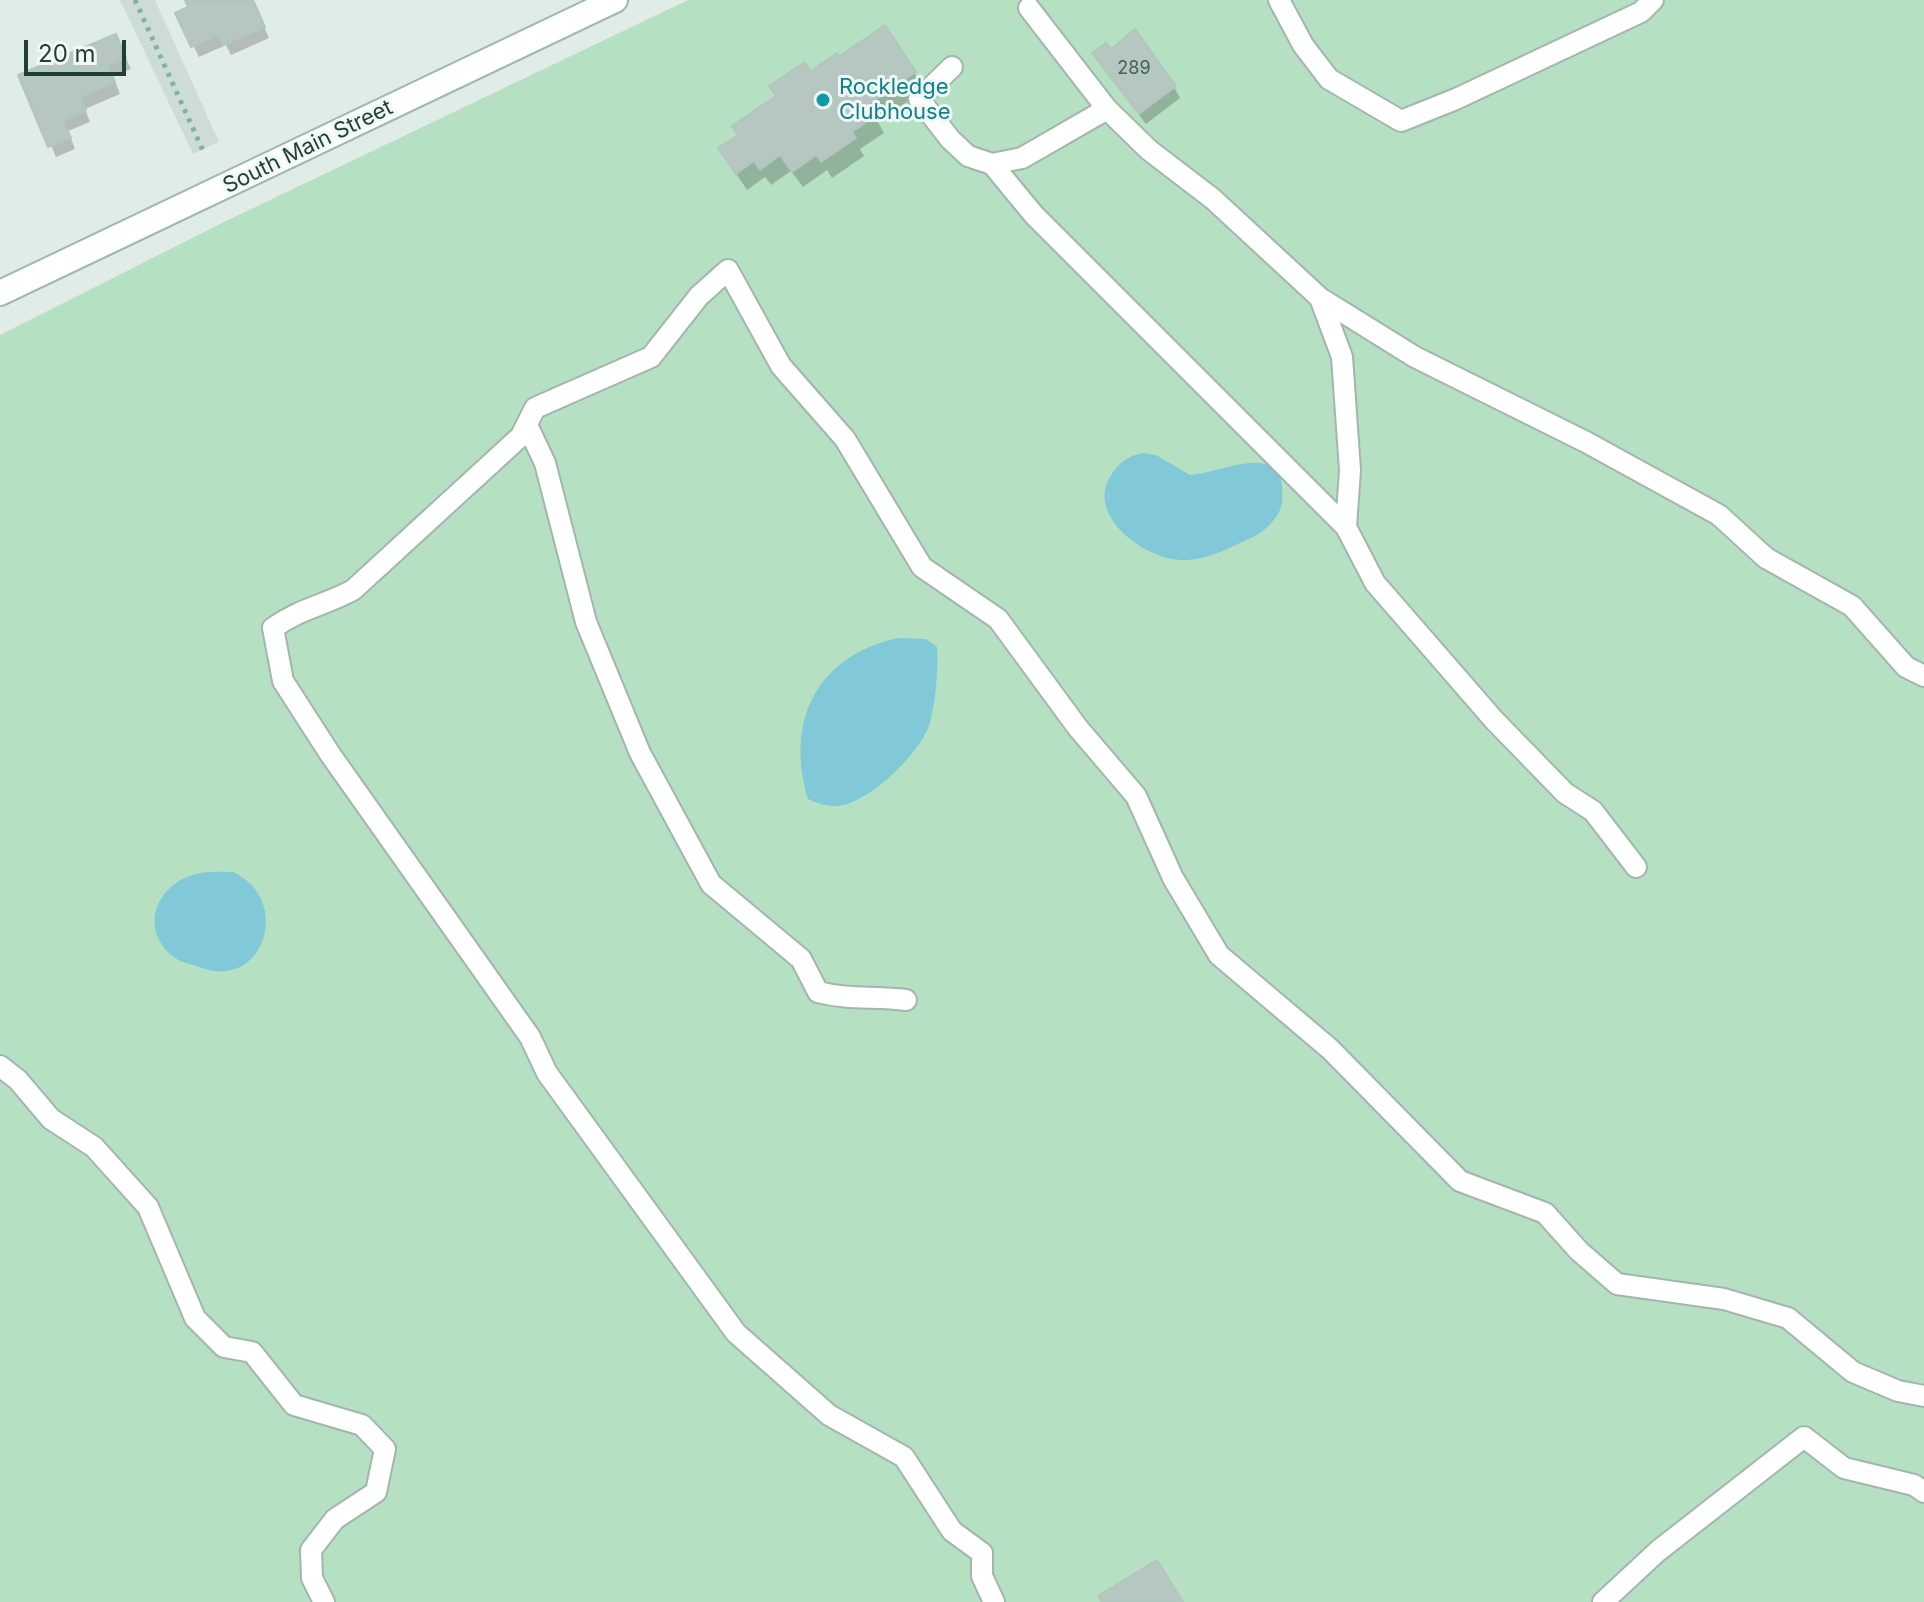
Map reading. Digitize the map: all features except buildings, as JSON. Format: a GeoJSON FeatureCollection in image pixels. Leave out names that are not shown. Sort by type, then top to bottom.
{"type":"FeatureCollection","features":[{"type":"Feature","properties":{"kind":"main road","name":"South Main Street"},"geometry":{"type":"LineString","coordinates":[[0,293],[615,0]]}},
{"type":"Feature","properties":{"kind":"lane"},"geometry":{"type":"LineString","coordinates":[[1279,0],[1303,45],[1329,79],[1401,121],[1456,99],[1641,12],[1653,0]]}},
{"type":"Feature","properties":{"kind":"lane"},"geometry":{"type":"LineString","coordinates":[[1029,8],[1107,109],[1149,150],[1213,199],[1320,298],[1415,357],[1586,442],[1719,515],[1766,558],[1852,606],[1906,667],[1924,676]]}},
{"type":"Feature","properties":{"kind":"lane"},"geometry":{"type":"LineString","coordinates":[[952,67],[919,99],[968,156],[992,164],[1022,158],[1107,109]]}},
{"type":"Feature","properties":{"kind":"lane"},"geometry":{"type":"LineString","coordinates":[[992,164],[1034,215],[1346,527],[1375,583],[1494,720],[1565,793],[1593,811],[1636,867]]}},
{"type":"Feature","properties":{"kind":"lane"},"geometry":{"type":"LineString","coordinates":[[994,1602],[982,1576],[982,1553],[952,1531],[904,1457],[829,1415],[736,1333],[547,1073],[530,1037],[330,754],[283,681],[273,628],[296,611],[327,604],[353,590],[521,436],[535,408],[651,357],[699,296],[728,270],[781,366],[845,439],[922,567],[998,619],[1078,728],[1136,796],[1173,878],[1219,955],[1330,1049],[1460,1181],[1545,1213],[1579,1251],[1617,1284],[1724,1299],[1788,1318],[1853,1372],[1898,1391],[1924,1396]]}},
{"type":"Feature","properties":{"kind":"lane"},"geometry":{"type":"LineString","coordinates":[[1320,298],[1342,357],[1350,470],[1346,527]]}},
{"type":"Feature","properties":{"kind":"lane"},"geometry":{"type":"LineString","coordinates":[[527,425],[545,463],[586,622],[619,706],[640,753],[711,884],[801,959],[818,992],[846,1000],[880,996],[906,1000]]}},
{"type":"Feature","properties":{"kind":"lane"},"geometry":{"type":"LineString","coordinates":[[0,1066],[18,1080],[51,1119],[94,1147],[148,1207],[195,1318],[224,1347],[252,1352],[294,1405],[362,1425],[385,1449],[376,1492],[335,1519],[311,1550],[312,1578],[324,1602]]}},
{"type":"Feature","properties":{"kind":"lane"},"geometry":{"type":"LineString","coordinates":[[1603,1602],[1658,1551],[1804,1437],[1844,1468],[1914,1485],[1924,1492]]}},
{"type":"Feature","properties":{"kind":"path"},"geometry":{"type":"LineString","coordinates":[[135,0],[204,153]]}},
{"type":"Feature","properties":{"kind":"shaded area"},"geometry":{"type":"Polygon","coordinates":[[[120,0],[155,0],[219,142],[193,154],[120,0]]]}},
{"type":"Feature","properties":{"kind":"green space"},"geometry":{"type":"Polygon","coordinates":[[[688,0],[1924,0],[1924,1602],[0,1602],[0,335],[224,222],[688,0]]]}},
{"type":"Feature","properties":{"kind":"water"},"geometry":{"type":"Polygon","coordinates":[[[1143,453],[1156,455],[1190,475],[1235,465],[1264,464],[1275,469],[1281,482],[1281,508],[1271,524],[1261,532],[1209,556],[1181,560],[1151,552],[1123,533],[1106,506],[1105,492],[1113,472],[1127,459],[1143,453]]]}},
{"type":"Feature","properties":{"kind":"water"},"geometry":{"type":"Polygon","coordinates":[[[897,638],[926,639],[937,647],[935,698],[923,738],[891,776],[864,796],[838,806],[808,799],[801,744],[805,719],[814,696],[827,677],[846,660],[869,647],[897,638]]]}},
{"type":"Feature","properties":{"kind":"water"},"geometry":{"type":"Polygon","coordinates":[[[233,872],[251,885],[262,902],[266,920],[263,939],[255,955],[241,966],[224,971],[202,968],[173,957],[160,942],[156,930],[157,906],[163,896],[172,886],[196,874],[233,872]]]}},
{"type":"Feature","properties":{"kind":"place","name":"Rockledge Clubhouse"},"geometry":{"type":"Point","coordinates":[823,100]}}]}
